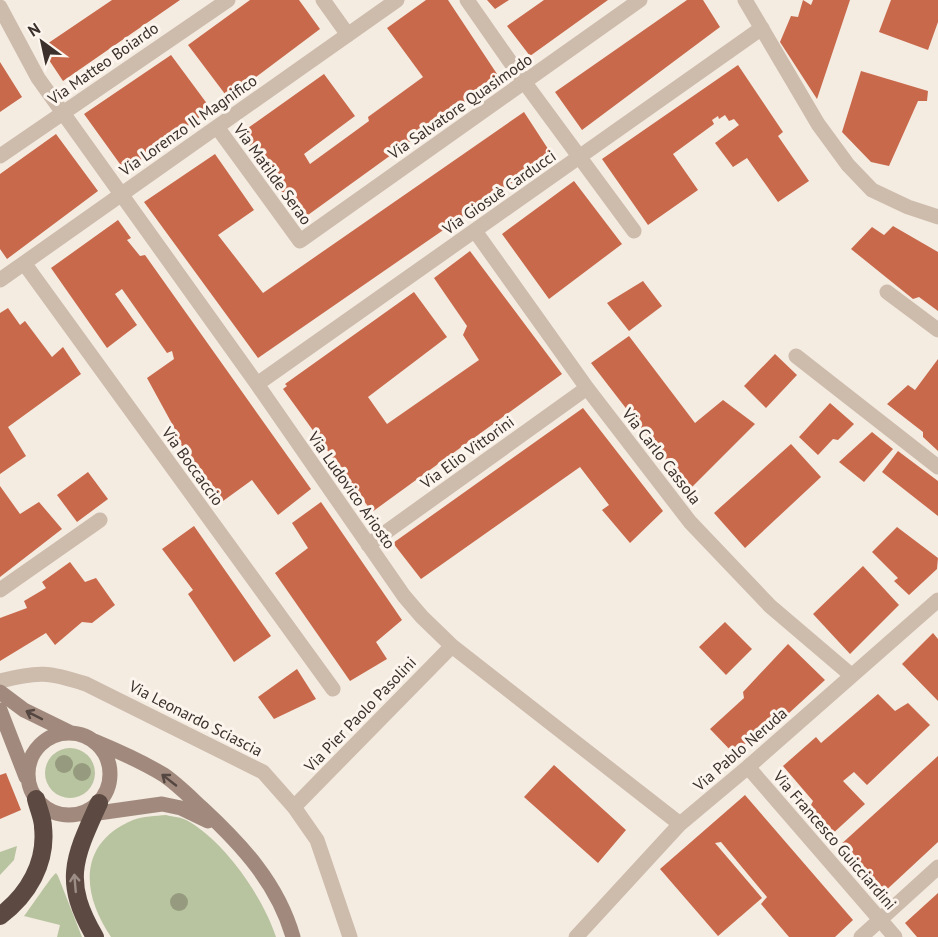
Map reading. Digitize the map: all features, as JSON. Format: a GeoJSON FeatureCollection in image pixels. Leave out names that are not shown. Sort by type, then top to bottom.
{"type":"FeatureCollection","features":[{"type":"Feature","properties":{"kind":"highway"},"geometry":{"type":"LineString","coordinates":[[0,916],[18,903],[36,872],[44,849],[44,825],[33,793]]}},
{"type":"Feature","properties":{"kind":"highway"},"geometry":{"type":"LineString","coordinates":[[96,809],[77,853],[73,879],[78,902],[96,937]]}},
{"type":"Feature","properties":{"kind":"main road"},"geometry":{"type":"LineString","coordinates":[[0,692],[24,710],[71,733],[83,735],[130,756],[166,777],[229,833],[251,858],[269,883],[287,915],[293,937]]}},
{"type":"Feature","properties":{"kind":"main road"},"geometry":{"type":"LineString","coordinates":[[0,710],[33,793],[53,813],[74,816],[96,809],[162,804],[181,808],[229,833]]}},
{"type":"Feature","properties":{"kind":"main road"},"geometry":{"type":"LineString","coordinates":[[33,793],[28,774],[30,760],[36,749],[46,740],[71,733]]}},
{"type":"Feature","properties":{"kind":"main road"},"geometry":{"type":"LineString","coordinates":[[94,741],[109,762],[111,777],[107,790],[96,809]]}},
{"type":"Feature","properties":{"kind":"street"},"geometry":{"type":"LineString","coordinates":[[323,0],[348,35]]}},
{"type":"Feature","properties":{"kind":"street","name":"Via Lorenzo Il Magnifico"},"geometry":{"type":"LineString","coordinates":[[0,280],[397,0]]}},
{"type":"Feature","properties":{"kind":"street"},"geometry":{"type":"LineString","coordinates":[[467,0],[634,231]]}},
{"type":"Feature","properties":{"kind":"street","name":"Via Salvatore Quasimodo"},"geometry":{"type":"LineString","coordinates":[[300,242],[640,0]]}},
{"type":"Feature","properties":{"kind":"street"},"geometry":{"type":"LineString","coordinates":[[745,0],[818,124],[848,165],[872,190],[908,207],[938,216]]}},
{"type":"Feature","properties":{"kind":"street","name":"Via Matteo Boiardo"},"geometry":{"type":"LineString","coordinates":[[0,156],[218,3]]}},
{"type":"Feature","properties":{"kind":"street","name":"Via Ludovico Ariosto"},"geometry":{"type":"LineString","coordinates":[[0,7],[38,78],[257,384],[368,546],[422,618],[452,646],[680,824]]}},
{"type":"Feature","properties":{"kind":"street","name":"Via Giosuè Carducci"},"geometry":{"type":"LineString","coordinates":[[257,384],[762,28]]}},
{"type":"Feature","properties":{"kind":"street","name":"Via Matilde Serao"},"geometry":{"type":"LineString","coordinates":[[217,127],[300,242]]}},
{"type":"Feature","properties":{"kind":"street","name":"Via Carlo Cassola"},"geometry":{"type":"LineString","coordinates":[[475,231],[587,388],[690,522],[770,606],[851,675]]}},
{"type":"Feature","properties":{"kind":"street","name":"Via Boccaccio"},"geometry":{"type":"LineString","coordinates":[[24,263],[333,689]]}},
{"type":"Feature","properties":{"kind":"street"},"geometry":{"type":"LineString","coordinates":[[887,292],[938,330]]}},
{"type":"Feature","properties":{"kind":"street"},"geometry":{"type":"LineString","coordinates":[[796,356],[938,466]]}},
{"type":"Feature","properties":{"kind":"street","name":"Via Elio Vittorini"},"geometry":{"type":"LineString","coordinates":[[368,546],[587,388]]}},
{"type":"Feature","properties":{"kind":"street"},"geometry":{"type":"LineString","coordinates":[[0,590],[100,520]]}},
{"type":"Feature","properties":{"kind":"street","name":"Via Pablo Neruda"},"geometry":{"type":"LineString","coordinates":[[576,937],[680,824],[938,600]]}},
{"type":"Feature","properties":{"kind":"street","name":"Via Pier Paolo Pasolini"},"geometry":{"type":"LineString","coordinates":[[294,807],[452,646]]}},
{"type":"Feature","properties":{"kind":"street","name":"Via Leonardo Sciascia"},"geometry":{"type":"LineString","coordinates":[[0,681],[29,674],[56,675],[86,684],[263,772],[294,807],[317,840],[350,937]]}},
{"type":"Feature","properties":{"kind":"street","name":"Via Francesco Guicciardini"},"geometry":{"type":"LineString","coordinates":[[748,767],[895,937]]}},
{"type":"Feature","properties":{"kind":"street"},"geometry":{"type":"LineString","coordinates":[[861,937],[938,867]]}},
{"type":"Feature","properties":{"kind":"green space"},"geometry":{"type":"Polygon","coordinates":[[[65,748],[75,748],[88,755],[95,768],[95,778],[88,791],[75,798],[65,798],[56,794],[49,787],[45,778],[45,768],[49,759],[56,752],[65,748]]]}},
{"type":"Feature","properties":{"kind":"green space"},"geometry":{"type":"Polygon","coordinates":[[[166,815],[188,821],[202,830],[229,856],[262,905],[276,937],[111,937],[101,920],[90,887],[90,871],[94,856],[102,842],[115,830],[133,820],[166,815]]]}},
{"type":"Feature","properties":{"kind":"green space"},"geometry":{"type":"Polygon","coordinates":[[[17,846],[14,860],[0,875],[0,852],[17,846]]]}},
{"type":"Feature","properties":{"kind":"green space"},"geometry":{"type":"Polygon","coordinates":[[[56,873],[82,937],[57,937],[60,925],[24,916],[56,873]]]}},
{"type":"Feature","properties":{"kind":"building"},"geometry":{"type":"Polygon","coordinates":[[[112,0],[180,0],[63,81],[41,48],[112,0]]]}},
{"type":"Feature","properties":{"kind":"building"},"geometry":{"type":"Polygon","coordinates":[[[250,0],[299,0],[320,29],[228,98],[188,45],[250,0]]]}},
{"type":"Feature","properties":{"kind":"building"},"geometry":{"type":"Polygon","coordinates":[[[426,0],[448,0],[499,77],[301,220],[241,133],[324,74],[355,116],[304,154],[310,164],[369,121],[368,117],[423,77],[387,28],[426,0]]]}},
{"type":"Feature","properties":{"kind":"building"},"geometry":{"type":"Polygon","coordinates":[[[487,0],[509,0],[495,9],[487,0]]]}},
{"type":"Feature","properties":{"kind":"building"},"geometry":{"type":"Polygon","coordinates":[[[544,0],[608,0],[530,56],[507,26],[544,0]]]}},
{"type":"Feature","properties":{"kind":"building"},"geometry":{"type":"Polygon","coordinates":[[[687,0],[703,0],[720,27],[582,130],[555,92],[687,0]]]}},
{"type":"Feature","properties":{"kind":"building"},"geometry":{"type":"Polygon","coordinates":[[[803,0],[811,5],[813,0],[850,0],[817,99],[780,42],[791,16],[798,17],[803,0]]]}},
{"type":"Feature","properties":{"kind":"building"},"geometry":{"type":"Polygon","coordinates":[[[891,0],[938,0],[938,22],[928,50],[879,32],[891,0]]]}},
{"type":"Feature","properties":{"kind":"building"},"geometry":{"type":"Polygon","coordinates":[[[171,55],[211,109],[125,171],[84,114],[171,55]]]}},
{"type":"Feature","properties":{"kind":"building"},"geometry":{"type":"Polygon","coordinates":[[[0,62],[22,97],[0,112],[0,62]]]}},
{"type":"Feature","properties":{"kind":"building"},"geometry":{"type":"Polygon","coordinates":[[[738,65],[783,132],[778,136],[809,181],[778,202],[747,158],[733,167],[715,143],[739,125],[734,119],[729,121],[725,115],[719,119],[718,116],[712,120],[714,124],[673,154],[698,190],[648,225],[602,159],[738,65]]]}},
{"type":"Feature","properties":{"kind":"building"},"geometry":{"type":"Polygon","coordinates":[[[861,71],[928,91],[927,101],[918,101],[889,166],[871,162],[842,132],[861,71]]]}},
{"type":"Feature","properties":{"kind":"building"},"geometry":{"type":"Polygon","coordinates":[[[524,112],[552,155],[258,358],[144,202],[215,154],[254,210],[218,235],[263,293],[524,112]]]}},
{"type":"Feature","properties":{"kind":"building"},"geometry":{"type":"Polygon","coordinates":[[[56,134],[98,191],[7,259],[0,249],[0,174],[56,134]]]}},
{"type":"Feature","properties":{"kind":"building"},"geometry":{"type":"Polygon","coordinates":[[[574,181],[622,244],[549,299],[502,234],[574,181]]]}},
{"type":"Feature","properties":{"kind":"building"},"geometry":{"type":"Polygon","coordinates":[[[118,220],[131,238],[127,240],[140,256],[145,255],[311,489],[278,515],[252,480],[223,501],[173,434],[176,431],[147,378],[174,359],[172,351],[167,353],[122,289],[115,294],[137,325],[107,348],[51,268],[118,220]]]}},
{"type":"Feature","properties":{"kind":"building"},"geometry":{"type":"Polygon","coordinates":[[[893,226],[938,252],[938,311],[919,297],[913,299],[851,249],[872,227],[884,235],[893,226]]]}},
{"type":"Feature","properties":{"kind":"building"},"geometry":{"type":"Polygon","coordinates":[[[470,251],[562,374],[372,512],[283,389],[287,386],[285,384],[414,292],[447,337],[368,397],[387,424],[479,360],[463,335],[467,326],[434,278],[470,251]]]}},
{"type":"Feature","properties":{"kind":"building"},"geometry":{"type":"Polygon","coordinates":[[[643,281],[662,306],[629,331],[607,303],[643,281]]]}},
{"type":"Feature","properties":{"kind":"building"},"geometry":{"type":"Polygon","coordinates":[[[8,308],[20,325],[25,321],[52,357],[63,347],[81,374],[8,427],[26,456],[0,474],[0,313],[8,308]]]}},
{"type":"Feature","properties":{"kind":"building"},"geometry":{"type":"Polygon","coordinates":[[[629,336],[695,423],[723,400],[755,424],[689,490],[591,363],[629,336]]]}},
{"type":"Feature","properties":{"kind":"building"},"geometry":{"type":"Polygon","coordinates":[[[775,354],[797,375],[766,408],[744,386],[775,354]]]}},
{"type":"Feature","properties":{"kind":"building"},"geometry":{"type":"Polygon","coordinates":[[[938,359],[938,451],[923,437],[923,432],[887,404],[908,385],[915,390],[938,359]]]}},
{"type":"Feature","properties":{"kind":"building"},"geometry":{"type":"Polygon","coordinates":[[[830,403],[854,424],[838,440],[833,439],[818,455],[799,437],[830,403]]]}},
{"type":"Feature","properties":{"kind":"building"},"geometry":{"type":"Polygon","coordinates":[[[583,408],[663,511],[630,543],[602,510],[609,505],[580,467],[421,579],[393,543],[583,408]]]}},
{"type":"Feature","properties":{"kind":"building"},"geometry":{"type":"Polygon","coordinates":[[[872,432],[893,449],[864,482],[839,462],[872,432]]]}},
{"type":"Feature","properties":{"kind":"building"},"geometry":{"type":"Polygon","coordinates":[[[791,444],[821,477],[745,548],[714,513],[791,444]]]}},
{"type":"Feature","properties":{"kind":"building"},"geometry":{"type":"Polygon","coordinates":[[[898,451],[938,481],[938,516],[882,472],[898,451]]]}},
{"type":"Feature","properties":{"kind":"building"},"geometry":{"type":"Polygon","coordinates":[[[88,472],[108,499],[77,522],[57,495],[88,472]]]}},
{"type":"Feature","properties":{"kind":"building"},"geometry":{"type":"Polygon","coordinates":[[[0,486],[20,514],[39,502],[62,529],[0,577],[0,486]]]}},
{"type":"Feature","properties":{"kind":"building"},"geometry":{"type":"Polygon","coordinates":[[[321,502],[402,620],[376,642],[387,659],[350,681],[275,573],[308,548],[292,523],[321,502]]]}},
{"type":"Feature","properties":{"kind":"building"},"geometry":{"type":"Polygon","coordinates":[[[194,526],[271,636],[234,662],[188,594],[193,590],[162,549],[194,526]]]}},
{"type":"Feature","properties":{"kind":"building"},"geometry":{"type":"Polygon","coordinates":[[[897,527],[938,558],[937,569],[909,595],[894,581],[898,578],[872,552],[897,527]]]}},
{"type":"Feature","properties":{"kind":"building"},"geometry":{"type":"Polygon","coordinates":[[[70,562],[85,582],[96,578],[115,605],[92,623],[82,622],[55,645],[46,633],[0,661],[0,618],[27,608],[24,601],[46,588],[42,582],[70,562]]]}},
{"type":"Feature","properties":{"kind":"building"},"geometry":{"type":"Polygon","coordinates":[[[863,566],[899,605],[850,654],[813,614],[863,566]]]}},
{"type":"Feature","properties":{"kind":"building"},"geometry":{"type":"Polygon","coordinates":[[[725,622],[752,649],[726,675],[699,647],[725,622]]]}},
{"type":"Feature","properties":{"kind":"building"},"geometry":{"type":"Polygon","coordinates":[[[933,633],[938,639],[938,701],[902,664],[933,633]]]}},
{"type":"Feature","properties":{"kind":"building"},"geometry":{"type":"Polygon","coordinates":[[[788,644],[825,680],[776,725],[769,719],[735,755],[710,729],[744,698],[743,692],[788,644]]]}},
{"type":"Feature","properties":{"kind":"building"},"geometry":{"type":"Polygon","coordinates":[[[297,669],[316,699],[274,719],[258,697],[297,669]]]}},
{"type":"Feature","properties":{"kind":"building"},"geometry":{"type":"Polygon","coordinates":[[[878,694],[895,711],[908,703],[930,725],[867,785],[854,772],[843,781],[865,804],[830,836],[808,811],[813,801],[783,766],[816,737],[821,743],[878,694]]]}},
{"type":"Feature","properties":{"kind":"building"},"geometry":{"type":"Polygon","coordinates":[[[938,756],[938,842],[881,895],[838,847],[938,756]]]}},
{"type":"Feature","properties":{"kind":"building"},"geometry":{"type":"Polygon","coordinates":[[[554,765],[626,830],[598,863],[524,797],[554,765]]]}},
{"type":"Feature","properties":{"kind":"building"},"geometry":{"type":"Polygon","coordinates":[[[6,773],[21,810],[0,819],[0,775],[6,773]]]}},
{"type":"Feature","properties":{"kind":"building"},"geometry":{"type":"Polygon","coordinates":[[[745,795],[853,920],[835,937],[789,937],[761,904],[767,897],[721,842],[715,843],[762,898],[718,936],[660,869],[745,795]]]}},
{"type":"Feature","properties":{"kind":"building"},"geometry":{"type":"Polygon","coordinates":[[[938,893],[938,937],[917,937],[905,923],[938,893]]]}}]}
